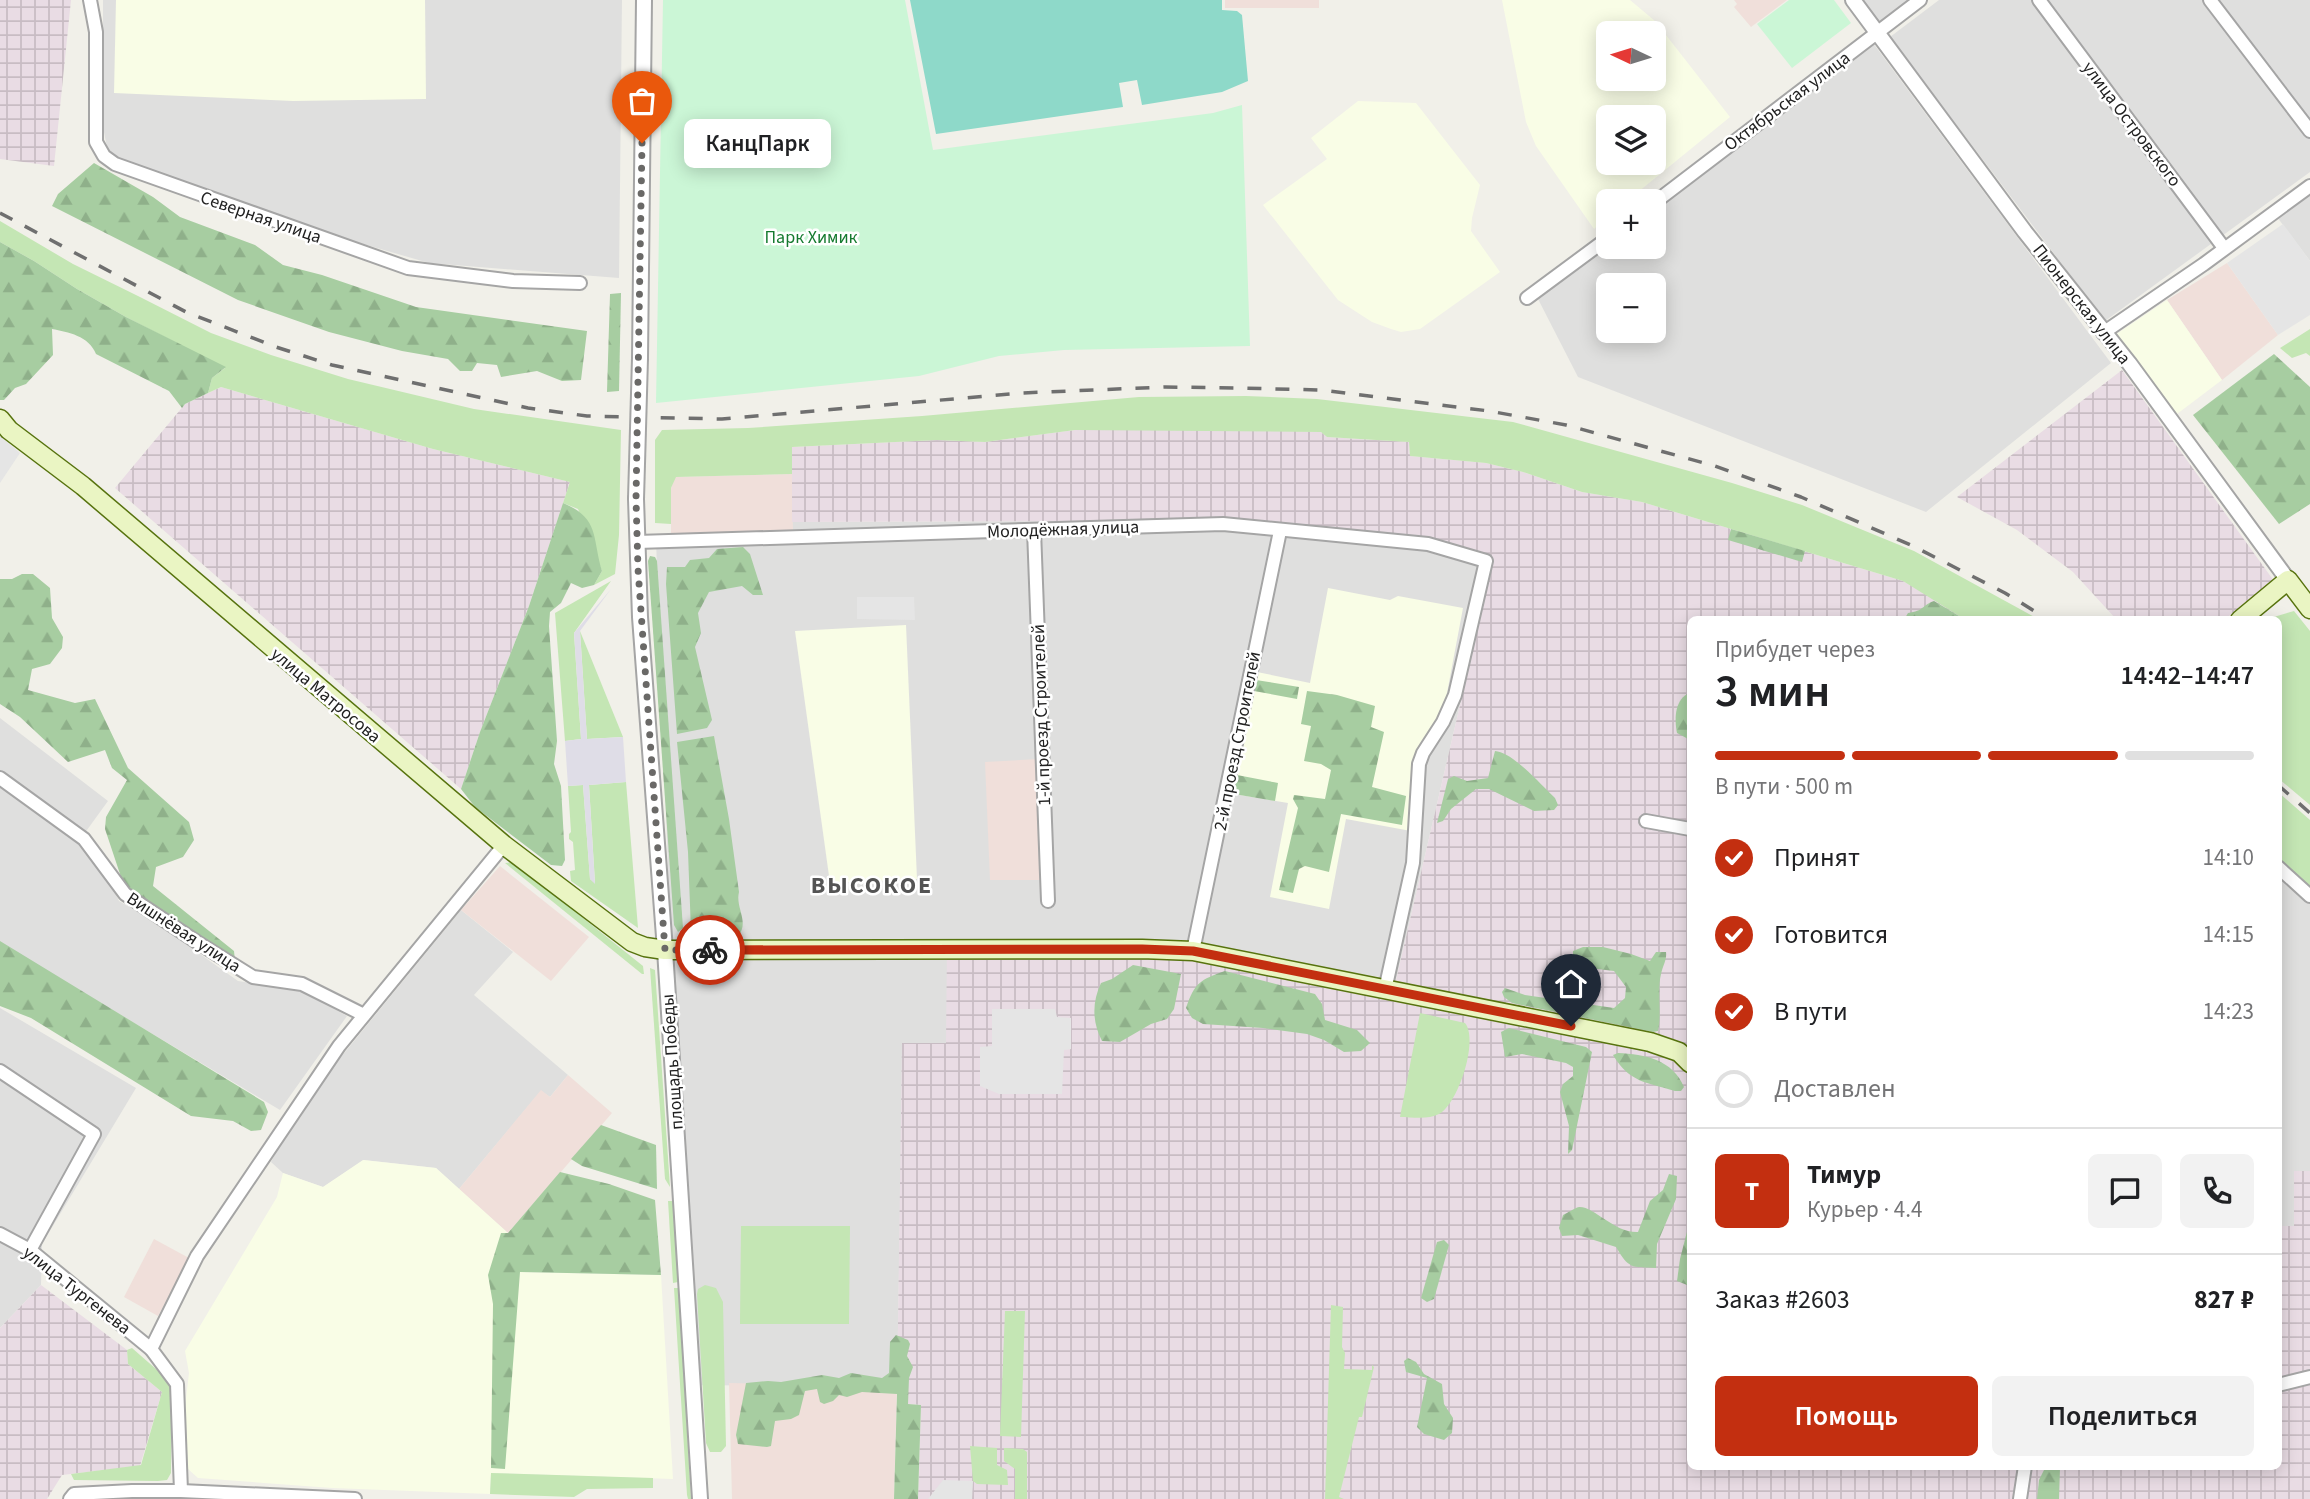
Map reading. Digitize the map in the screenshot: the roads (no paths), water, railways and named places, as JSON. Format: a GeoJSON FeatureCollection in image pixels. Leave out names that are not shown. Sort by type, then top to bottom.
{"type":"FeatureCollection","features":[{"type":"Feature","properties":{"kind":"main road","name":"улица Матросова"},"geometry":{"type":"LineString","coordinates":[[0,419],[9,430],[83,486],[504,845],[615,932],[645,947],[665,950],[1193,951],[1650,1042],[1679,1052],[1687,1060]]}},
{"type":"Feature","properties":{"kind":"main road","name":"Пионерская улица"},"geometry":{"type":"LineString","coordinates":[[2288,580],[2310,609]]}},
{"type":"Feature","properties":{"kind":"main road"},"geometry":{"type":"LineString","coordinates":[[2245,616],[2288,580]]}},
{"type":"Feature","properties":{"kind":"street","name":"Северная улица"},"geometry":{"type":"LineString","coordinates":[[90,0],[96,50],[96,142],[104,156],[115,164],[408,268],[513,281],[580,283]]}},
{"type":"Feature","properties":{"kind":"street","name":"площадь Победы"},"geometry":{"type":"LineString","coordinates":[[644,0],[637,542],[700,1499]]}},
{"type":"Feature","properties":{"kind":"street","name":"Пионерская улица"},"geometry":{"type":"LineString","coordinates":[[1853,0],[2002,201],[2144,383],[2288,580]]}},
{"type":"Feature","properties":{"kind":"street","name":"Октябрьская улица"},"geometry":{"type":"LineString","coordinates":[[1666,194],[1920,0]]}},
{"type":"Feature","properties":{"kind":"street","name":"улица Островского"},"geometry":{"type":"LineString","coordinates":[[2039,0],[2224,248]]}},
{"type":"Feature","properties":{"kind":"street"},"geometry":{"type":"LineString","coordinates":[[2210,0],[2310,131]]}},
{"type":"Feature","properties":{"kind":"street"},"geometry":{"type":"LineString","coordinates":[[2104,332],[2204,264],[2310,186]]}},
{"type":"Feature","properties":{"kind":"street"},"geometry":{"type":"LineString","coordinates":[[1527,298],[1596,247]]}},
{"type":"Feature","properties":{"kind":"street","name":"Молодёжная улица"},"geometry":{"type":"LineString","coordinates":[[637,542],[1223,524],[1428,544],[1486,561],[1455,695],[1419,764],[1413,863],[1385,990]]}},
{"type":"Feature","properties":{"kind":"street","name":"1-й проезд Строителей"},"geometry":{"type":"LineString","coordinates":[[1034,530],[1048,901]]}},
{"type":"Feature","properties":{"kind":"street","name":"2-й проезд Строителей"},"geometry":{"type":"LineString","coordinates":[[1193,951],[1280,531]]}},
{"type":"Feature","properties":{"kind":"street","name":"Вишнёвая улица"},"geometry":{"type":"LineString","coordinates":[[0,778],[84,839],[125,894],[198,942],[253,977],[302,984],[364,1015]]}},
{"type":"Feature","properties":{"kind":"street"},"geometry":{"type":"LineString","coordinates":[[1646,821],[1687,829]]}},
{"type":"Feature","properties":{"kind":"street"},"geometry":{"type":"LineString","coordinates":[[151,1349],[197,1256],[339,1046],[504,845]]}},
{"type":"Feature","properties":{"kind":"street"},"geometry":{"type":"LineString","coordinates":[[2282,871],[2310,896]]}},
{"type":"Feature","properties":{"kind":"street"},"geometry":{"type":"LineString","coordinates":[[0,1071],[94,1134],[30,1250]]}},
{"type":"Feature","properties":{"kind":"street","name":"улица Тургенева"},"geometry":{"type":"LineString","coordinates":[[0,1234],[30,1250],[151,1349],[177,1384],[181,1491]]}},
{"type":"Feature","properties":{"kind":"street"},"geometry":{"type":"LineString","coordinates":[[2282,1384],[2310,1377]]}},
{"type":"Feature","properties":{"kind":"street"},"geometry":{"type":"LineString","coordinates":[[2020,1499],[2024,1470]]}},
{"type":"Feature","properties":{"kind":"street"},"geometry":{"type":"LineString","coordinates":[[70,1499],[74,1494],[132,1491],[355,1499]]}},
{"type":"Feature","properties":{"kind":"railway"},"geometry":{"type":"LineString","coordinates":[[0,213],[186,312],[276,347],[332,365],[528,408],[587,416],[722,419],[1022,393],[1165,387],[1322,390],[1489,411],[1566,425],[1715,466],[1801,497],[1913,546],[2005,593],[2042,616]]}},
{"type":"Feature","properties":{"kind":"railway"},"geometry":{"type":"LineString","coordinates":[[2282,788],[2310,813]]}},
{"type":"Feature","properties":{"kind":"place","name":"КанцПарк"},"geometry":{"type":"Point","coordinates":[642,143]}},
{"type":"Feature","properties":{"kind":"district","name":"ВЫСОКОЕ"},"geometry":{"type":"Point","coordinates":[872,885]}},
{"type":"Feature","properties":{"kind":"park label","name":"Парк Химик"},"geometry":{"type":"Point","coordinates":[811,237]}}]}
